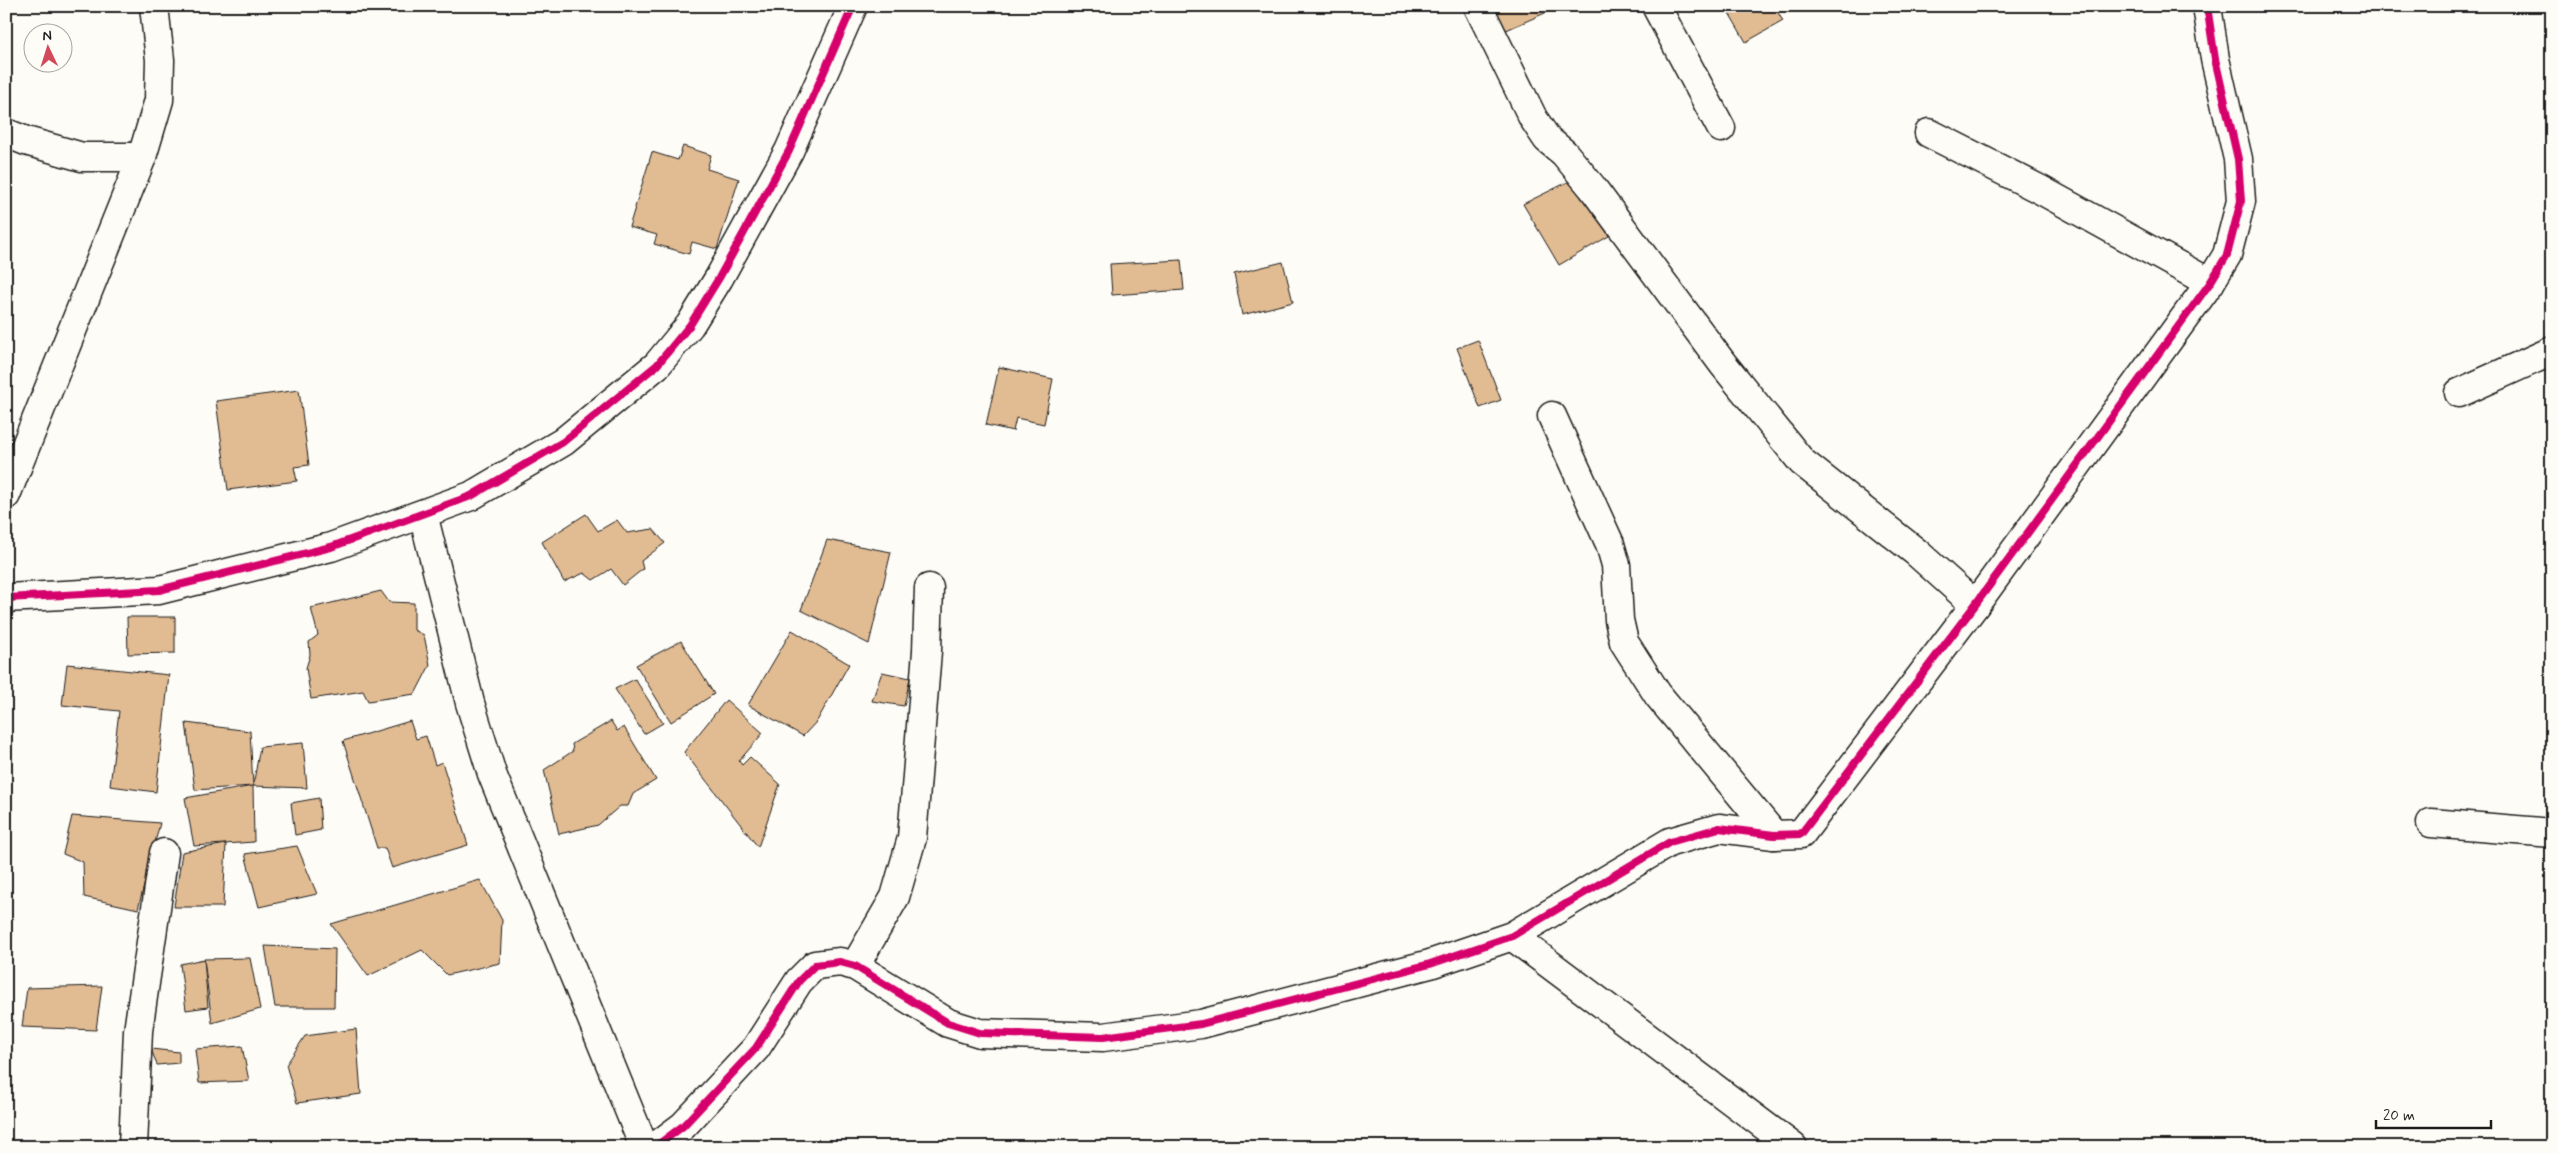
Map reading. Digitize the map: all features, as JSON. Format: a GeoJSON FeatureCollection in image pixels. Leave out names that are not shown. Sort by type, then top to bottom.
{"type":"FeatureCollection","features":[{"type":"Feature","properties":{"kind":"street"},"geometry":{"type":"LineString","coordinates":[[6,495],[142,157],[159,100],[160,60],[154,6]]}},
{"type":"Feature","properties":{"kind":"street"},"geometry":{"type":"LineString","coordinates":[[6,598],[159,590],[331,547],[471,496],[563,442],[657,365],[690,326],[719,278],[789,151],[852,6]]}},
{"type":"Feature","properties":{"kind":"street"},"geometry":{"type":"LineString","coordinates":[[1478,6],[1532,118],[1548,139],[1564,153],[1592,187],[1723,364],[1802,462],[1916,552],[1975,605]]}},
{"type":"Feature","properties":{"kind":"street"},"geometry":{"type":"LineString","coordinates":[[1656,6],[1721,128]]}},
{"type":"Feature","properties":{"kind":"street"},"geometry":{"type":"LineString","coordinates":[[655,1147],[683,1126],[756,1048],[799,981],[815,965],[840,962],[855,966],[948,1023],[980,1033],[1103,1037],[1201,1024],[1430,964],[1512,936],[1670,842],[1719,828],[1774,835],[1801,834],[1975,605],[2210,283],[2227,255],[2241,201],[2238,160],[2215,59],[2206,6]]}},
{"type":"Feature","properties":{"kind":"street"},"geometry":{"type":"LineString","coordinates":[[6,133],[26,142],[82,157],[142,157]]}},
{"type":"Feature","properties":{"kind":"street"},"geometry":{"type":"LineString","coordinates":[[1929,134],[2042,190],[2210,283]]}},
{"type":"Feature","properties":{"kind":"street"},"geometry":{"type":"LineString","coordinates":[[2459,394],[2552,351]]}},
{"type":"Feature","properties":{"kind":"street"},"geometry":{"type":"LineString","coordinates":[[1552,416],[1612,551],[1616,565],[1619,620],[1624,642],[1658,695],[1774,835]]}},
{"type":"Feature","properties":{"kind":"street"},"geometry":{"type":"LineString","coordinates":[[424,514],[465,685],[492,774],[644,1147]]}},
{"type":"Feature","properties":{"kind":"street"},"geometry":{"type":"LineString","coordinates":[[855,966],[895,897],[912,838],[927,651],[929,588]]}},
{"type":"Feature","properties":{"kind":"street"},"geometry":{"type":"LineString","coordinates":[[2431,823],[2552,832]]}},
{"type":"Feature","properties":{"kind":"street"},"geometry":{"type":"LineString","coordinates":[[133,1147],[138,1031],[164,853]]}},
{"type":"Feature","properties":{"kind":"street"},"geometry":{"type":"LineString","coordinates":[[1512,936],[1793,1147]]}},
{"type":"Feature","properties":{"kind":"building"},"geometry":{"type":"Polygon","coordinates":[[[1491,6],[1561,6],[1504,31],[1491,6]]]}},
{"type":"Feature","properties":{"kind":"building"},"geometry":{"type":"Polygon","coordinates":[[[1725,6],[1774,6],[1783,21],[1746,42],[1725,6]]]}},
{"type":"Feature","properties":{"kind":"building"},"geometry":{"type":"Polygon","coordinates":[[[683,146],[711,155],[707,169],[739,179],[717,249],[692,242],[689,254],[654,244],[657,235],[629,227],[652,152],[678,160],[683,146]]]}},
{"type":"Feature","properties":{"kind":"building"},"geometry":{"type":"Polygon","coordinates":[[[1576,178],[1609,236],[1559,265],[1523,204],[1576,178]]]}},
{"type":"Feature","properties":{"kind":"building"},"geometry":{"type":"Polygon","coordinates":[[[1181,260],[1184,290],[1112,295],[1110,264],[1181,260]]]}},
{"type":"Feature","properties":{"kind":"building"},"geometry":{"type":"Polygon","coordinates":[[[1283,262],[1293,302],[1242,315],[1234,274],[1283,262]]]}},
{"type":"Feature","properties":{"kind":"building"},"geometry":{"type":"Polygon","coordinates":[[[1478,340],[1501,400],[1480,408],[1457,348],[1478,340]]]}},
{"type":"Feature","properties":{"kind":"building"},"geometry":{"type":"Polygon","coordinates":[[[999,367],[1053,379],[1044,424],[1016,418],[1013,431],[986,425],[999,367]]]}},
{"type":"Feature","properties":{"kind":"building"},"geometry":{"type":"Polygon","coordinates":[[[299,390],[309,465],[294,467],[297,481],[228,490],[216,401],[299,390]]]}},
{"type":"Feature","properties":{"kind":"building"},"geometry":{"type":"Polygon","coordinates":[[[586,514],[598,531],[617,520],[627,533],[653,529],[665,543],[641,561],[643,569],[623,585],[611,569],[593,580],[584,573],[564,582],[542,542],[586,514]]]}},
{"type":"Feature","properties":{"kind":"building"},"geometry":{"type":"Polygon","coordinates":[[[827,540],[891,552],[869,644],[801,610],[827,540]]]}},
{"type":"Feature","properties":{"kind":"building"},"geometry":{"type":"Polygon","coordinates":[[[381,591],[389,602],[414,603],[414,630],[424,635],[430,665],[415,694],[368,701],[363,691],[311,699],[306,668],[310,655],[309,642],[318,635],[311,608],[381,591]]]}},
{"type":"Feature","properties":{"kind":"building"},"geometry":{"type":"Polygon","coordinates":[[[127,617],[175,617],[175,653],[128,654],[127,617]]]}},
{"type":"Feature","properties":{"kind":"building"},"geometry":{"type":"Polygon","coordinates":[[[792,630],[849,664],[817,721],[803,736],[748,705],[792,630]]]}},
{"type":"Feature","properties":{"kind":"building"},"geometry":{"type":"Polygon","coordinates":[[[681,641],[714,694],[671,722],[636,665],[681,641]]]}},
{"type":"Feature","properties":{"kind":"building"},"geometry":{"type":"Polygon","coordinates":[[[67,664],[169,675],[156,792],[110,786],[119,711],[62,705],[67,664]]]}},
{"type":"Feature","properties":{"kind":"building"},"geometry":{"type":"Polygon","coordinates":[[[882,672],[910,678],[904,706],[872,701],[882,672]]]}},
{"type":"Feature","properties":{"kind":"building"},"geometry":{"type":"Polygon","coordinates":[[[635,679],[663,723],[644,734],[615,689],[635,679]]]}},
{"type":"Feature","properties":{"kind":"building"},"geometry":{"type":"Polygon","coordinates":[[[726,700],[763,733],[739,761],[742,765],[750,757],[780,784],[758,847],[684,752],[726,700]]]}},
{"type":"Feature","properties":{"kind":"building"},"geometry":{"type":"Polygon","coordinates":[[[410,721],[416,739],[426,736],[435,765],[442,762],[468,845],[392,868],[385,848],[377,848],[343,741],[410,721]]]}},
{"type":"Feature","properties":{"kind":"building"},"geometry":{"type":"Polygon","coordinates":[[[611,721],[617,731],[624,727],[656,780],[633,794],[628,806],[620,806],[598,825],[559,834],[544,770],[573,751],[572,744],[611,721]]]}},
{"type":"Feature","properties":{"kind":"building"},"geometry":{"type":"Polygon","coordinates":[[[186,723],[250,731],[253,786],[195,790],[186,723]]]}},
{"type":"Feature","properties":{"kind":"building"},"geometry":{"type":"Polygon","coordinates":[[[303,743],[307,788],[253,786],[260,747],[303,743]]]}},
{"type":"Feature","properties":{"kind":"building"},"geometry":{"type":"Polygon","coordinates":[[[253,786],[254,842],[194,846],[185,798],[253,786]]]}},
{"type":"Feature","properties":{"kind":"building"},"geometry":{"type":"Polygon","coordinates":[[[319,798],[321,830],[295,835],[291,803],[319,798]]]}},
{"type":"Feature","properties":{"kind":"building"},"geometry":{"type":"Polygon","coordinates":[[[72,816],[160,823],[138,909],[84,897],[83,862],[63,854],[72,816]]]}},
{"type":"Feature","properties":{"kind":"building"},"geometry":{"type":"Polygon","coordinates":[[[226,844],[223,907],[174,907],[182,852],[226,844]]]}},
{"type":"Feature","properties":{"kind":"building"},"geometry":{"type":"Polygon","coordinates":[[[297,846],[317,894],[259,907],[245,854],[297,846]]]}},
{"type":"Feature","properties":{"kind":"building"},"geometry":{"type":"Polygon","coordinates":[[[480,880],[502,920],[500,963],[447,975],[422,950],[368,976],[331,924],[480,880]]]}},
{"type":"Feature","properties":{"kind":"building"},"geometry":{"type":"Polygon","coordinates":[[[265,946],[335,949],[334,1007],[275,1007],[265,946]]]}},
{"type":"Feature","properties":{"kind":"building"},"geometry":{"type":"Polygon","coordinates":[[[250,958],[260,1009],[212,1023],[204,959],[250,958]]]}},
{"type":"Feature","properties":{"kind":"building"},"geometry":{"type":"Polygon","coordinates":[[[204,959],[208,1007],[186,1010],[180,964],[204,959]]]}},
{"type":"Feature","properties":{"kind":"building"},"geometry":{"type":"Polygon","coordinates":[[[102,986],[96,1030],[22,1027],[27,988],[102,986]]]}},
{"type":"Feature","properties":{"kind":"building"},"geometry":{"type":"Polygon","coordinates":[[[356,1029],[361,1094],[297,1103],[286,1065],[305,1036],[356,1029]]]}},
{"type":"Feature","properties":{"kind":"building"},"geometry":{"type":"Polygon","coordinates":[[[242,1046],[249,1081],[199,1083],[195,1049],[242,1046]]]}},
{"type":"Feature","properties":{"kind":"building"},"geometry":{"type":"Polygon","coordinates":[[[151,1049],[179,1052],[179,1063],[157,1065],[151,1049]]]}},
{"type":"Feature","properties":{"kind":"cycle path"},"geometry":{"type":"LineString","coordinates":[[6,598],[159,590],[331,547],[471,496],[563,442],[657,365],[690,325],[719,278],[789,151],[853,6]]}},
{"type":"Feature","properties":{"kind":"cycle path"},"geometry":{"type":"LineString","coordinates":[[655,1147],[683,1126],[756,1048],[799,981],[815,965],[840,962],[855,966],[948,1023],[980,1033],[1103,1037],[1201,1024],[1430,964],[1512,936],[1670,842],[1719,828],[1774,835],[1801,834],[1975,605],[2210,283],[2227,255],[2241,201],[2238,159],[2215,59],[2207,6]]}}]}
